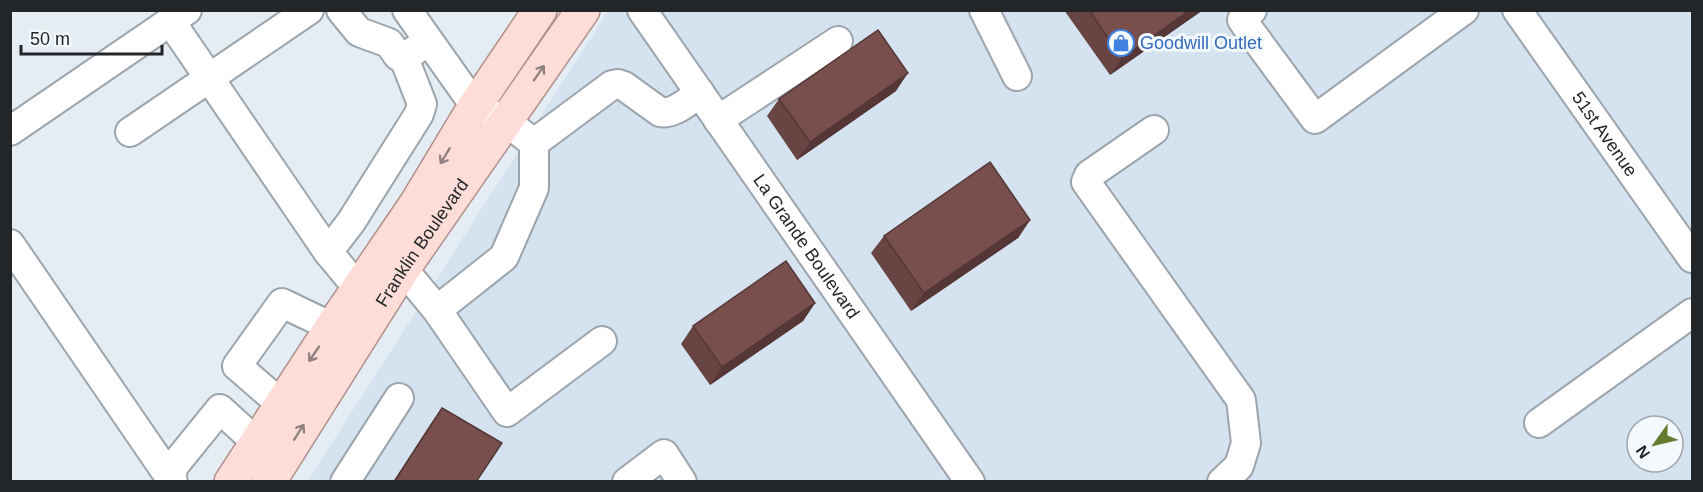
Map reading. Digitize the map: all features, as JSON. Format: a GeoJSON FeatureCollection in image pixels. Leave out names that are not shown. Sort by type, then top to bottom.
{"type":"FeatureCollection","features":[{"type":"Feature","properties":{"kind":"main road","name":"Franklin Boulevard"},"geometry":{"type":"LineString","coordinates":[[231,482],[280,404],[416,204],[475,106],[540,10]]}},
{"type":"Feature","properties":{"kind":"main road","name":"Franklin Boulevard"},"geometry":{"type":"LineString","coordinates":[[269,482],[403,269],[583,10]]}},
{"type":"Feature","properties":{"kind":"street"},"geometry":{"type":"LineString","coordinates":[[130,132],[309,10]]}},
{"type":"Feature","properties":{"kind":"street"},"geometry":{"type":"LineString","coordinates":[[341,10],[359,32],[388,43],[398,56],[404,58]]}},
{"type":"Feature","properties":{"kind":"street"},"geometry":{"type":"LineString","coordinates":[[407,10],[475,106],[505,121],[534,143]]}},
{"type":"Feature","properties":{"kind":"street","name":"La Grande Boulevard"},"geometry":{"type":"LineString","coordinates":[[642,10],[970,482]]}},
{"type":"Feature","properties":{"kind":"street"},"geometry":{"type":"LineString","coordinates":[[984,10],[1017,76]]}},
{"type":"Feature","properties":{"kind":"street"},"geometry":{"type":"LineString","coordinates":[[1252,10],[1242,20],[1315,119],[1464,10]]}},
{"type":"Feature","properties":{"kind":"street","name":"51st Avenue"},"geometry":{"type":"LineString","coordinates":[[1521,12],[1689,246]]}},
{"type":"Feature","properties":{"kind":"street"},"geometry":{"type":"LineString","coordinates":[[10,131],[179,16],[210,78],[328,252],[358,288]]}},
{"type":"Feature","properties":{"kind":"street"},"geometry":{"type":"LineString","coordinates":[[404,58],[428,40]]}},
{"type":"Feature","properties":{"kind":"street"},"geometry":{"type":"LineString","coordinates":[[718,120],[838,41]]}},
{"type":"Feature","properties":{"kind":"street"},"geometry":{"type":"LineString","coordinates":[[328,252],[351,222],[419,114],[422,104],[404,58]]}},
{"type":"Feature","properties":{"kind":"street"},"geometry":{"type":"LineString","coordinates":[[534,143],[612,85],[624,86],[660,112],[666,113],[672,112],[700,93]]}},
{"type":"Feature","properties":{"kind":"street"},"geometry":{"type":"LineString","coordinates":[[1154,130],[1089,175],[1086,182],[1241,400],[1246,443],[1239,466],[1222,482]]}},
{"type":"Feature","properties":{"kind":"street"},"geometry":{"type":"LineString","coordinates":[[436,310],[504,257],[534,188],[534,143]]}},
{"type":"Feature","properties":{"kind":"street"},"geometry":{"type":"LineString","coordinates":[[10,244],[172,481]]}},
{"type":"Feature","properties":{"kind":"street"},"geometry":{"type":"LineString","coordinates":[[403,269],[436,310],[507,412],[602,341]]}},
{"type":"Feature","properties":{"kind":"street"},"geometry":{"type":"LineString","coordinates":[[280,404],[237,366],[282,303],[332,327]]}},
{"type":"Feature","properties":{"kind":"street"},"geometry":{"type":"LineString","coordinates":[[1539,423],[1692,313]]}},
{"type":"Feature","properties":{"kind":"street"},"geometry":{"type":"LineString","coordinates":[[345,482],[399,398]]}},
{"type":"Feature","properties":{"kind":"street"},"geometry":{"type":"LineString","coordinates":[[172,481],[173,467],[220,410],[256,442]]}},
{"type":"Feature","properties":{"kind":"street"},"geometry":{"type":"LineString","coordinates":[[627,482],[663,454],[682,482]]}},
{"type":"Feature","properties":{"kind":"shaded area"},"geometry":{"type":"Polygon","coordinates":[[[608,11],[1692,11],[1692,481],[307,482],[608,11]]]}},
{"type":"Feature","properties":{"kind":"building"},"geometry":{"type":"Polygon","coordinates":[[[1089,10],[1190,10],[1122,58],[1089,10]]]}},
{"type":"Feature","properties":{"kind":"building"},"geometry":{"type":"Polygon","coordinates":[[[878,30],[908,73],[810,142],[779,99],[878,30]]]}},
{"type":"Feature","properties":{"kind":"building"},"geometry":{"type":"Polygon","coordinates":[[[990,162],[1030,220],[924,293],[884,236],[990,162]]]}},
{"type":"Feature","properties":{"kind":"building"},"geometry":{"type":"Polygon","coordinates":[[[786,261],[815,303],[722,367],[693,326],[786,261]]]}},
{"type":"Feature","properties":{"kind":"building"},"geometry":{"type":"Polygon","coordinates":[[[442,408],[502,443],[476,482],[394,482],[442,408]]]}},
{"type":"Feature","properties":{"kind":"place","name":"Goodwill Outlet"},"geometry":{"type":"Point","coordinates":[1121,43]}}]}
